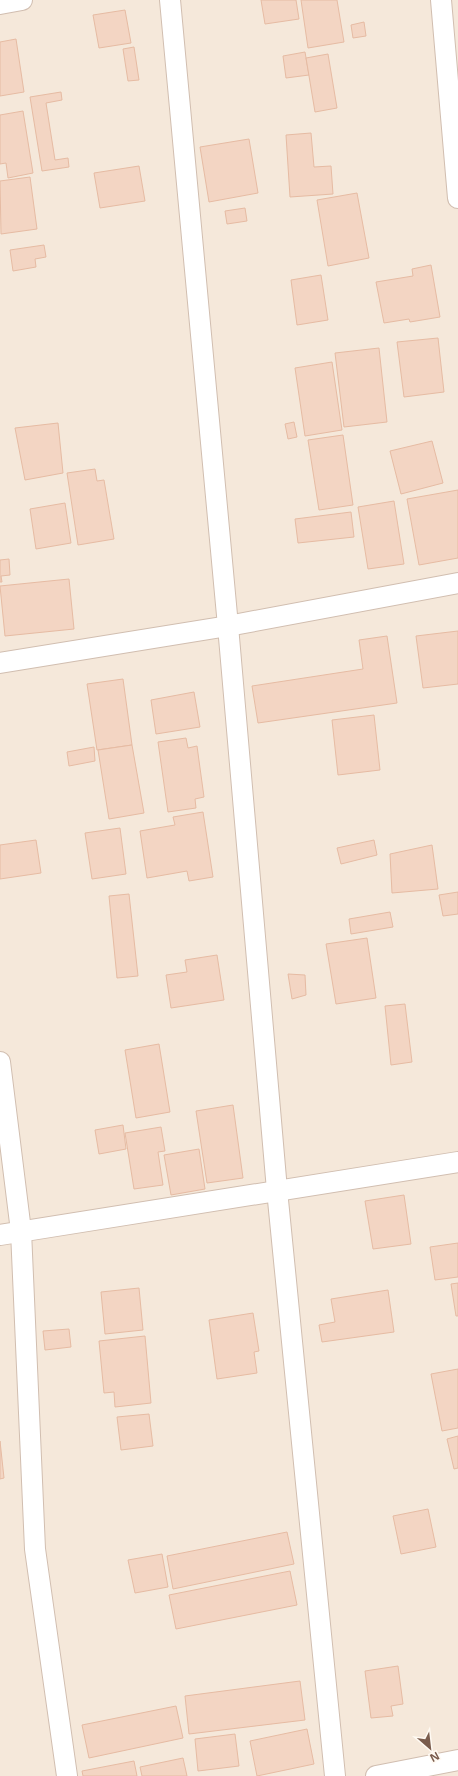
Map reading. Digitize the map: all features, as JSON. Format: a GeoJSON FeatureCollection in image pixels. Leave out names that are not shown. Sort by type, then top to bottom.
{"type":"FeatureCollection","features":[{"type":"Feature","properties":{"kind":"street"},"geometry":{"type":"LineString","coordinates":[[0,4],[22,0]]}},
{"type":"Feature","properties":{"kind":"street"},"geometry":{"type":"LineString","coordinates":[[170,0],[228,626],[277,1190],[335,1776]]}},
{"type":"Feature","properties":{"kind":"street"},"geometry":{"type":"LineString","coordinates":[[441,0],[458,198]]}},
{"type":"Feature","properties":{"kind":"street"},"geometry":{"type":"LineString","coordinates":[[0,664],[228,626],[458,583]]}},
{"type":"Feature","properties":{"kind":"street"},"geometry":{"type":"LineString","coordinates":[[0,1062],[21,1231],[35,1549],[67,1776]]}},
{"type":"Feature","properties":{"kind":"street"},"geometry":{"type":"LineString","coordinates":[[0,1235],[458,1162]]}},
{"type":"Feature","properties":{"kind":"street"},"geometry":{"type":"LineString","coordinates":[[376,1776],[449,1766]]}},
{"type":"Feature","properties":{"kind":"shaded area"},"geometry":{"type":"Polygon","coordinates":[[[0,0],[458,0],[458,1776],[0,1776],[0,0]]]}},
{"type":"Feature","properties":{"kind":"building"},"geometry":{"type":"Polygon","coordinates":[[[261,0],[296,0],[299,19],[265,24],[261,0]]]}},
{"type":"Feature","properties":{"kind":"building"},"geometry":{"type":"Polygon","coordinates":[[[301,0],[337,0],[344,42],[308,48],[301,0]]]}},
{"type":"Feature","properties":{"kind":"building"},"geometry":{"type":"Polygon","coordinates":[[[125,10],[131,43],[99,48],[93,15],[125,10]]]}},
{"type":"Feature","properties":{"kind":"building"},"geometry":{"type":"Polygon","coordinates":[[[364,22],[366,36],[353,38],[351,25],[364,22]]]}},
{"type":"Feature","properties":{"kind":"building"},"geometry":{"type":"Polygon","coordinates":[[[16,39],[24,92],[0,96],[0,42],[16,39]]]}},
{"type":"Feature","properties":{"kind":"building"},"geometry":{"type":"Polygon","coordinates":[[[134,47],[139,80],[128,81],[123,49],[134,47]]]}},
{"type":"Feature","properties":{"kind":"building"},"geometry":{"type":"Polygon","coordinates":[[[305,52],[309,75],[286,78],[283,56],[305,52]]]}},
{"type":"Feature","properties":{"kind":"building"},"geometry":{"type":"Polygon","coordinates":[[[328,54],[337,108],[315,112],[306,58],[328,54]]]}},
{"type":"Feature","properties":{"kind":"building"},"geometry":{"type":"Polygon","coordinates":[[[61,92],[62,100],[46,103],[55,160],[68,158],[69,167],[42,171],[30,97],[61,92]]]}},
{"type":"Feature","properties":{"kind":"building"},"geometry":{"type":"Polygon","coordinates":[[[23,111],[33,173],[8,178],[6,163],[0,164],[0,115],[23,111]]]}},
{"type":"Feature","properties":{"kind":"building"},"geometry":{"type":"Polygon","coordinates":[[[311,133],[314,167],[331,166],[333,194],[290,197],[286,135],[311,133]]]}},
{"type":"Feature","properties":{"kind":"building"},"geometry":{"type":"Polygon","coordinates":[[[249,139],[258,193],[209,202],[200,147],[249,139]]]}},
{"type":"Feature","properties":{"kind":"building"},"geometry":{"type":"Polygon","coordinates":[[[139,166],[145,201],[100,208],[94,173],[139,166]]]}},
{"type":"Feature","properties":{"kind":"building"},"geometry":{"type":"Polygon","coordinates":[[[30,177],[37,229],[1,234],[0,181],[30,177]]]}},
{"type":"Feature","properties":{"kind":"building"},"geometry":{"type":"Polygon","coordinates":[[[357,193],[369,258],[328,266],[317,200],[357,193]]]}},
{"type":"Feature","properties":{"kind":"building"},"geometry":{"type":"Polygon","coordinates":[[[245,208],[247,221],[227,224],[225,211],[245,208]]]}},
{"type":"Feature","properties":{"kind":"building"},"geometry":{"type":"Polygon","coordinates":[[[44,245],[46,257],[35,259],[36,267],[13,271],[10,250],[44,245]]]}},
{"type":"Feature","properties":{"kind":"building"},"geometry":{"type":"Polygon","coordinates":[[[431,265],[440,317],[410,322],[409,319],[384,323],[376,282],[413,276],[412,269],[431,265]]]}},
{"type":"Feature","properties":{"kind":"building"},"geometry":{"type":"Polygon","coordinates":[[[321,275],[328,320],[297,325],[291,280],[321,275]]]}},
{"type":"Feature","properties":{"kind":"building"},"geometry":{"type":"Polygon","coordinates":[[[438,338],[444,392],[404,397],[397,342],[438,338]]]}},
{"type":"Feature","properties":{"kind":"building"},"geometry":{"type":"Polygon","coordinates":[[[379,348],[387,422],[344,427],[335,353],[379,348]]]}},
{"type":"Feature","properties":{"kind":"building"},"geometry":{"type":"Polygon","coordinates":[[[332,362],[342,430],[305,436],[295,368],[332,362]]]}},
{"type":"Feature","properties":{"kind":"building"},"geometry":{"type":"Polygon","coordinates":[[[294,422],[297,437],[288,439],[285,424],[294,422]]]}},
{"type":"Feature","properties":{"kind":"building"},"geometry":{"type":"Polygon","coordinates":[[[58,423],[63,473],[25,480],[15,428],[58,423]]]}},
{"type":"Feature","properties":{"kind":"building"},"geometry":{"type":"Polygon","coordinates":[[[343,435],[353,505],[319,510],[308,440],[343,435]]]}},
{"type":"Feature","properties":{"kind":"building"},"geometry":{"type":"Polygon","coordinates":[[[432,441],[443,483],[401,494],[390,451],[432,441]]]}},
{"type":"Feature","properties":{"kind":"building"},"geometry":{"type":"Polygon","coordinates":[[[95,469],[97,481],[104,480],[114,539],[78,545],[67,473],[95,469]]]}},
{"type":"Feature","properties":{"kind":"building"},"geometry":{"type":"Polygon","coordinates":[[[458,490],[458,558],[419,565],[407,499],[458,490]]]}},
{"type":"Feature","properties":{"kind":"building"},"geometry":{"type":"Polygon","coordinates":[[[394,501],[404,564],[368,569],[358,507],[394,501]]]}},
{"type":"Feature","properties":{"kind":"building"},"geometry":{"type":"Polygon","coordinates":[[[65,503],[71,543],[36,549],[30,509],[65,503]]]}},
{"type":"Feature","properties":{"kind":"building"},"geometry":{"type":"Polygon","coordinates":[[[351,512],[354,537],[298,543],[295,519],[351,512]]]}},
{"type":"Feature","properties":{"kind":"building"},"geometry":{"type":"Polygon","coordinates":[[[9,559],[10,575],[1,576],[2,582],[0,582],[0,560],[9,559]]]}},
{"type":"Feature","properties":{"kind":"building"},"geometry":{"type":"Polygon","coordinates":[[[69,579],[74,629],[5,636],[0,586],[69,579]]]}},
{"type":"Feature","properties":{"kind":"building"},"geometry":{"type":"Polygon","coordinates":[[[458,631],[458,684],[423,688],[416,636],[458,631]]]}},
{"type":"Feature","properties":{"kind":"building"},"geometry":{"type":"Polygon","coordinates":[[[387,636],[397,703],[258,723],[252,686],[363,669],[359,640],[387,636]]]}},
{"type":"Feature","properties":{"kind":"building"},"geometry":{"type":"Polygon","coordinates":[[[123,679],[132,745],[97,750],[87,684],[123,679]]]}},
{"type":"Feature","properties":{"kind":"building"},"geometry":{"type":"Polygon","coordinates":[[[194,692],[200,727],[156,734],[151,700],[194,692]]]}},
{"type":"Feature","properties":{"kind":"building"},"geometry":{"type":"Polygon","coordinates":[[[374,715],[380,770],[338,775],[332,720],[374,715]]]}},
{"type":"Feature","properties":{"kind":"building"},"geometry":{"type":"Polygon","coordinates":[[[186,738],[188,748],[197,746],[204,797],[195,799],[196,808],[168,812],[158,742],[186,738]]]}},
{"type":"Feature","properties":{"kind":"building"},"geometry":{"type":"Polygon","coordinates":[[[132,745],[144,813],[109,819],[98,750],[132,745]]]}},
{"type":"Feature","properties":{"kind":"building"},"geometry":{"type":"Polygon","coordinates":[[[94,747],[95,761],[69,766],[67,752],[94,747]]]}},
{"type":"Feature","properties":{"kind":"building"},"geometry":{"type":"Polygon","coordinates":[[[203,812],[213,877],[189,881],[187,871],[147,878],[140,831],[175,825],[173,817],[203,812]]]}},
{"type":"Feature","properties":{"kind":"building"},"geometry":{"type":"Polygon","coordinates":[[[120,828],[126,874],[92,879],[85,833],[120,828]]]}},
{"type":"Feature","properties":{"kind":"building"},"geometry":{"type":"Polygon","coordinates":[[[36,840],[41,873],[0,879],[0,845],[36,840]]]}},
{"type":"Feature","properties":{"kind":"building"},"geometry":{"type":"Polygon","coordinates":[[[374,840],[377,855],[341,864],[337,848],[374,840]]]}},
{"type":"Feature","properties":{"kind":"building"},"geometry":{"type":"Polygon","coordinates":[[[432,845],[438,889],[392,893],[390,854],[432,845]]]}},
{"type":"Feature","properties":{"kind":"building"},"geometry":{"type":"Polygon","coordinates":[[[458,892],[458,914],[443,916],[439,895],[458,892]]]}},
{"type":"Feature","properties":{"kind":"building"},"geometry":{"type":"Polygon","coordinates":[[[129,894],[138,976],[117,978],[109,896],[129,894]]]}},
{"type":"Feature","properties":{"kind":"building"},"geometry":{"type":"Polygon","coordinates":[[[390,912],[393,927],[351,934],[349,919],[390,912]]]}},
{"type":"Feature","properties":{"kind":"building"},"geometry":{"type":"Polygon","coordinates":[[[367,938],[376,998],[336,1004],[326,944],[367,938]]]}},
{"type":"Feature","properties":{"kind":"building"},"geometry":{"type":"Polygon","coordinates":[[[217,955],[224,1000],[171,1008],[166,975],[187,972],[185,960],[217,955]]]}},
{"type":"Feature","properties":{"kind":"building"},"geometry":{"type":"Polygon","coordinates":[[[288,974],[305,975],[306,995],[292,999],[288,974]]]}},
{"type":"Feature","properties":{"kind":"building"},"geometry":{"type":"Polygon","coordinates":[[[405,1004],[412,1062],[391,1065],[385,1006],[405,1004]]]}},
{"type":"Feature","properties":{"kind":"building"},"geometry":{"type":"Polygon","coordinates":[[[159,1044],[170,1112],[136,1118],[125,1050],[159,1044]]]}},
{"type":"Feature","properties":{"kind":"building"},"geometry":{"type":"Polygon","coordinates":[[[233,1105],[243,1178],[207,1183],[196,1111],[233,1105]]]}},
{"type":"Feature","properties":{"kind":"building"},"geometry":{"type":"Polygon","coordinates":[[[123,1125],[126,1149],[99,1154],[95,1130],[123,1125]]]}},
{"type":"Feature","properties":{"kind":"building"},"geometry":{"type":"Polygon","coordinates":[[[161,1127],[165,1151],[158,1152],[163,1185],[134,1189],[125,1133],[161,1127]]]}},
{"type":"Feature","properties":{"kind":"building"},"geometry":{"type":"Polygon","coordinates":[[[199,1149],[205,1189],[171,1195],[164,1155],[199,1149]]]}},
{"type":"Feature","properties":{"kind":"building"},"geometry":{"type":"Polygon","coordinates":[[[404,1195],[411,1244],[373,1249],[365,1201],[404,1195]]]}},
{"type":"Feature","properties":{"kind":"building"},"geometry":{"type":"Polygon","coordinates":[[[458,1243],[458,1277],[435,1280],[430,1247],[458,1243]]]}},
{"type":"Feature","properties":{"kind":"building"},"geometry":{"type":"Polygon","coordinates":[[[458,1283],[458,1316],[456,1316],[451,1284],[458,1283]]]}},
{"type":"Feature","properties":{"kind":"building"},"geometry":{"type":"Polygon","coordinates":[[[139,1288],[143,1330],[105,1334],[101,1292],[139,1288]]]}},
{"type":"Feature","properties":{"kind":"building"},"geometry":{"type":"Polygon","coordinates":[[[388,1290],[394,1332],[322,1342],[319,1325],[335,1322],[331,1299],[388,1290]]]}},
{"type":"Feature","properties":{"kind":"building"},"geometry":{"type":"Polygon","coordinates":[[[253,1313],[259,1351],[254,1352],[257,1373],[217,1379],[209,1320],[253,1313]]]}},
{"type":"Feature","properties":{"kind":"building"},"geometry":{"type":"Polygon","coordinates":[[[69,1329],[71,1347],[45,1350],[43,1331],[69,1329]]]}},
{"type":"Feature","properties":{"kind":"building"},"geometry":{"type":"Polygon","coordinates":[[[145,1336],[151,1403],[115,1407],[114,1392],[104,1393],[99,1341],[145,1336]]]}},
{"type":"Feature","properties":{"kind":"building"},"geometry":{"type":"Polygon","coordinates":[[[458,1369],[458,1428],[442,1431],[431,1374],[458,1369]]]}},
{"type":"Feature","properties":{"kind":"building"},"geometry":{"type":"Polygon","coordinates":[[[149,1414],[153,1446],[121,1450],[117,1417],[149,1414]]]}},
{"type":"Feature","properties":{"kind":"building"},"geometry":{"type":"Polygon","coordinates":[[[458,1436],[458,1468],[454,1469],[447,1439],[458,1436]]]}},
{"type":"Feature","properties":{"kind":"building"},"geometry":{"type":"Polygon","coordinates":[[[0,1441],[4,1478],[0,1479],[0,1441]]]}},
{"type":"Feature","properties":{"kind":"building"},"geometry":{"type":"Polygon","coordinates":[[[428,1509],[436,1547],[401,1554],[393,1516],[428,1509]]]}},
{"type":"Feature","properties":{"kind":"building"},"geometry":{"type":"Polygon","coordinates":[[[287,1532],[294,1564],[173,1589],[167,1556],[287,1532]]]}},
{"type":"Feature","properties":{"kind":"building"},"geometry":{"type":"Polygon","coordinates":[[[162,1554],[168,1587],[135,1593],[128,1560],[162,1554]]]}},
{"type":"Feature","properties":{"kind":"building"},"geometry":{"type":"Polygon","coordinates":[[[290,1571],[297,1605],[176,1629],[169,1595],[290,1571]]]}},
{"type":"Feature","properties":{"kind":"building"},"geometry":{"type":"Polygon","coordinates":[[[398,1666],[403,1704],[391,1706],[393,1716],[371,1718],[365,1671],[398,1666]]]}},
{"type":"Feature","properties":{"kind":"building"},"geometry":{"type":"Polygon","coordinates":[[[300,1681],[305,1720],[189,1734],[185,1696],[300,1681]]]}},
{"type":"Feature","properties":{"kind":"building"},"geometry":{"type":"Polygon","coordinates":[[[176,1706],[183,1738],[89,1758],[82,1725],[176,1706]]]}},
{"type":"Feature","properties":{"kind":"building"},"geometry":{"type":"Polygon","coordinates":[[[307,1729],[314,1764],[257,1776],[250,1741],[307,1729]]]}},
{"type":"Feature","properties":{"kind":"building"},"geometry":{"type":"Polygon","coordinates":[[[235,1734],[239,1766],[198,1771],[195,1739],[235,1734]]]}},
{"type":"Feature","properties":{"kind":"building"},"geometry":{"type":"Polygon","coordinates":[[[183,1758],[187,1776],[142,1776],[140,1767],[183,1758]]]}},
{"type":"Feature","properties":{"kind":"building"},"geometry":{"type":"Polygon","coordinates":[[[134,1761],[137,1776],[83,1776],[82,1771],[134,1761]]]}}]}
